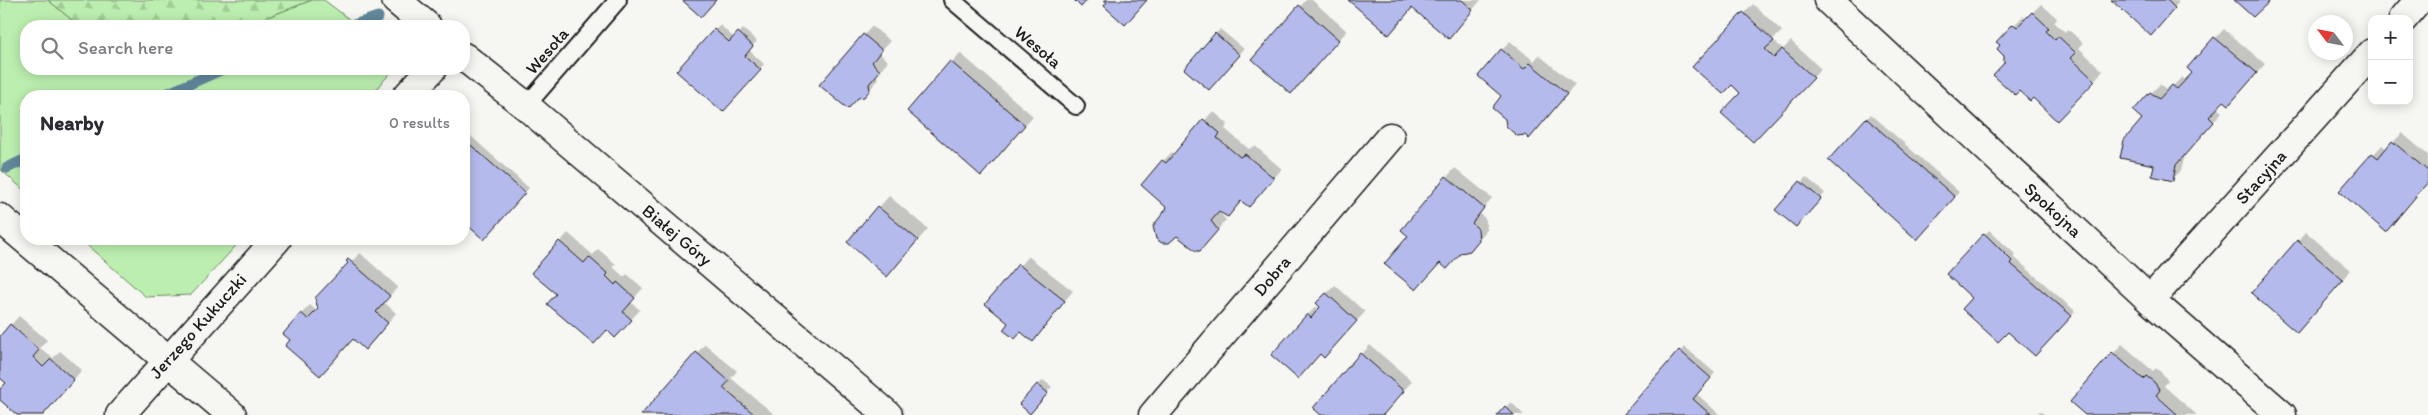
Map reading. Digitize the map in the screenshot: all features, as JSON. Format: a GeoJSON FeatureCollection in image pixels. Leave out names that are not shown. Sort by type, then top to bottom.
{"type":"FeatureCollection","features":[{"type":"Feature","properties":{"kind":"street"},"geometry":{"type":"LineString","coordinates":[[396,0],[420,20]]}},
{"type":"Feature","properties":{"kind":"street","name":"Spokojna"},"geometry":{"type":"LineString","coordinates":[[1828,0],[2150,300],[2282,415]]}},
{"type":"Feature","properties":{"kind":"street"},"geometry":{"type":"LineString","coordinates":[[2407,15],[2420,0]]}},
{"type":"Feature","properties":{"kind":"street","name":"Stacyjna"},"geometry":{"type":"LineString","coordinates":[[2150,300],[2368,57]]}},
{"type":"Feature","properties":{"kind":"street","name":"Białej Góry"},"geometry":{"type":"LineString","coordinates":[[470,62],[526,106],[888,415]]}},
{"type":"Feature","properties":{"kind":"street"},"geometry":{"type":"LineString","coordinates":[[413,90],[426,75]]}},
{"type":"Feature","properties":{"kind":"street","name":"Dobra"},"geometry":{"type":"LineString","coordinates":[[1153,415],[1390,137]]}},
{"type":"Feature","properties":{"kind":"street"},"geometry":{"type":"LineString","coordinates":[[0,218],[20,235]]}},
{"type":"Feature","properties":{"kind":"street"},"geometry":{"type":"LineString","coordinates":[[32,245],[232,415]]}},
{"type":"Feature","properties":{"kind":"street","name":"Jerzego Kukuczki"},"geometry":{"type":"LineString","coordinates":[[120,415],[168,359],[272,245]]}},
{"type":"Feature","properties":{"kind":"lane","name":"Wesoła"},"geometry":{"type":"LineString","coordinates":[[526,106],[618,0]]}},
{"type":"Feature","properties":{"kind":"lane","name":"Wesoła"},"geometry":{"type":"LineString","coordinates":[[952,0],[1076,106]]}},
{"type":"Feature","properties":{"kind":"green space"},"geometry":{"type":"Polygon","coordinates":[[[0,0],[48,0],[72,20],[20,20],[20,75],[389,75],[375,90],[20,90],[20,187],[0,169],[0,0]]]}},
{"type":"Feature","properties":{"kind":"green space"},"geometry":{"type":"Polygon","coordinates":[[[48,0],[312,0],[260,20],[72,20],[48,0]]]}},
{"type":"Feature","properties":{"kind":"green space"},"geometry":{"type":"Polygon","coordinates":[[[312,0],[324,0],[350,20],[260,20],[312,0]]]}},
{"type":"Feature","properties":{"kind":"green space"},"geometry":{"type":"Polygon","coordinates":[[[87,245],[237,245],[191,295],[146,297],[87,245]]]}},
{"type":"Feature","properties":{"kind":"building"},"geometry":{"type":"Polygon","coordinates":[[[682,0],[716,0],[701,17],[682,0]]]}},
{"type":"Feature","properties":{"kind":"building"},"geometry":{"type":"Polygon","coordinates":[[[1074,0],[1087,0],[1081,7],[1074,0]]]}},
{"type":"Feature","properties":{"kind":"building"},"geometry":{"type":"Polygon","coordinates":[[[1104,0],[1147,0],[1125,25],[1104,6],[1107,2],[1104,0]]]}},
{"type":"Feature","properties":{"kind":"building"},"geometry":{"type":"Polygon","coordinates":[[[1348,0],[1462,0],[1473,10],[1449,39],[1412,8],[1389,35],[1348,0]]]}},
{"type":"Feature","properties":{"kind":"building"},"geometry":{"type":"Polygon","coordinates":[[[2111,0],[2167,0],[2175,8],[2151,36],[2111,0]]]}},
{"type":"Feature","properties":{"kind":"building"},"geometry":{"type":"Polygon","coordinates":[[[2234,0],[2271,0],[2253,17],[2234,0]]]}},
{"type":"Feature","properties":{"kind":"building"},"geometry":{"type":"Polygon","coordinates":[[[1299,5],[1339,40],[1291,94],[1252,59],[1299,5]]]}},
{"type":"Feature","properties":{"kind":"building"},"geometry":{"type":"Polygon","coordinates":[[[1743,12],[1774,41],[1765,49],[1774,58],[1782,49],[1814,78],[1753,142],[1721,113],[1740,93],[1732,85],[1723,94],[1692,67],[1743,12]]]}},
{"type":"Feature","properties":{"kind":"building"},"geometry":{"type":"Polygon","coordinates":[[[2032,12],[2049,28],[2046,31],[2055,40],[2058,36],[2076,53],[2071,58],[2095,81],[2057,121],[2033,98],[2030,101],[2019,91],[2015,95],[1993,75],[2004,63],[2004,56],[1997,49],[2000,45],[1996,42],[2013,24],[2017,27],[2032,12]]]}},
{"type":"Feature","properties":{"kind":"building"},"geometry":{"type":"Polygon","coordinates":[[[714,29],[729,42],[738,32],[753,46],[745,56],[761,70],[723,112],[676,71],[714,29]]]}},
{"type":"Feature","properties":{"kind":"building"},"geometry":{"type":"Polygon","coordinates":[[[1215,33],[1240,55],[1209,90],[1184,69],[1215,33]]]}},
{"type":"Feature","properties":{"kind":"building"},"geometry":{"type":"Polygon","coordinates":[[[863,34],[882,50],[872,62],[880,71],[869,84],[870,90],[864,97],[858,98],[848,109],[819,85],[863,34]]]}},
{"type":"Feature","properties":{"kind":"building"},"geometry":{"type":"Polygon","coordinates":[[[2214,37],[2257,73],[2229,105],[2224,101],[2209,117],[2214,122],[2176,165],[2173,181],[2152,176],[2154,165],[2120,158],[2124,140],[2142,119],[2133,111],[2150,92],[2159,99],[2172,85],[2177,89],[2192,73],[2187,68],[2214,37]]]}},
{"type":"Feature","properties":{"kind":"building"},"geometry":{"type":"Polygon","coordinates":[[[1501,49],[1524,69],[1530,63],[1567,94],[1529,139],[1525,135],[1517,136],[1506,126],[1505,119],[1492,108],[1501,96],[1478,76],[1501,49]]]}},
{"type":"Feature","properties":{"kind":"building"},"geometry":{"type":"Polygon","coordinates":[[[950,61],[1025,125],[981,176],[907,111],[950,61]]]}},
{"type":"Feature","properties":{"kind":"building"},"geometry":{"type":"Polygon","coordinates":[[[1866,118],[1955,197],[1917,240],[1828,160],[1866,118]]]}},
{"type":"Feature","properties":{"kind":"building"},"geometry":{"type":"Polygon","coordinates":[[[1203,119],[1220,133],[1217,138],[1240,157],[1245,154],[1274,178],[1249,207],[1241,201],[1228,217],[1219,212],[1211,221],[1218,230],[1200,251],[1196,251],[1177,236],[1169,243],[1162,243],[1156,239],[1153,226],[1167,208],[1141,185],[1162,160],[1166,163],[1203,119]]]}},
{"type":"Feature","properties":{"kind":"building"},"geometry":{"type":"Polygon","coordinates":[[[2392,141],[2428,171],[2428,182],[2386,232],[2339,191],[2372,153],[2378,158],[2392,141]]]}},
{"type":"Feature","properties":{"kind":"building"},"geometry":{"type":"Polygon","coordinates":[[[470,144],[525,193],[484,240],[470,227],[470,144]]]}},
{"type":"Feature","properties":{"kind":"building"},"geometry":{"type":"Polygon","coordinates":[[[1446,176],[1484,208],[1472,223],[1478,229],[1479,240],[1470,251],[1461,253],[1447,269],[1440,263],[1416,290],[1384,264],[1408,236],[1401,230],[1446,176]]]}},
{"type":"Feature","properties":{"kind":"building"},"geometry":{"type":"Polygon","coordinates":[[[1800,181],[1821,199],[1796,227],[1775,210],[1800,181]]]}},
{"type":"Feature","properties":{"kind":"building"},"geometry":{"type":"Polygon","coordinates":[[[877,206],[918,240],[887,277],[847,242],[877,206]]]}},
{"type":"Feature","properties":{"kind":"building"},"geometry":{"type":"Polygon","coordinates":[[[1984,233],[2012,261],[2010,263],[2072,316],[2035,356],[2008,332],[1998,342],[1962,309],[1972,298],[1946,274],[1984,233]]]}},
{"type":"Feature","properties":{"kind":"building"},"geometry":{"type":"Polygon","coordinates":[[[2297,240],[2343,280],[2297,333],[2251,293],[2297,240]]]}},
{"type":"Feature","properties":{"kind":"building"},"geometry":{"type":"Polygon","coordinates":[[[559,241],[584,263],[589,257],[608,274],[606,276],[615,285],[617,282],[635,298],[623,312],[632,320],[615,338],[607,330],[594,344],[547,304],[556,294],[531,273],[559,241]]]}},
{"type":"Feature","properties":{"kind":"building"},"geometry":{"type":"Polygon","coordinates":[[[348,259],[390,296],[376,312],[388,323],[365,350],[353,339],[320,376],[285,346],[290,340],[283,334],[301,313],[308,319],[318,309],[315,298],[348,263],[346,261],[348,259]]]}},
{"type":"Feature","properties":{"kind":"building"},"geometry":{"type":"Polygon","coordinates":[[[1018,264],[1065,301],[1033,342],[1021,332],[1015,339],[1003,330],[1008,323],[985,304],[1018,264]]]}},
{"type":"Feature","properties":{"kind":"building"},"geometry":{"type":"Polygon","coordinates":[[[1326,293],[1357,321],[1324,358],[1320,354],[1298,379],[1271,355],[1307,314],[1311,318],[1320,307],[1316,303],[1326,293]]]}},
{"type":"Feature","properties":{"kind":"building"},"geometry":{"type":"Polygon","coordinates":[[[10,324],[39,350],[33,357],[43,367],[51,359],[74,380],[43,415],[17,415],[0,400],[0,389],[6,383],[0,378],[0,336],[10,324]]]}},
{"type":"Feature","properties":{"kind":"building"},"geometry":{"type":"Polygon","coordinates":[[[1679,350],[1711,378],[1693,399],[1711,415],[1623,415],[1679,350]]]}},
{"type":"Feature","properties":{"kind":"building"},"geometry":{"type":"Polygon","coordinates":[[[696,352],[729,381],[723,388],[755,415],[641,415],[696,352]]]}},
{"type":"Feature","properties":{"kind":"building"},"geometry":{"type":"Polygon","coordinates":[[[2112,352],[2143,379],[2146,376],[2154,382],[2160,390],[2156,395],[2178,415],[2085,415],[2070,402],[2112,352]]]}},
{"type":"Feature","properties":{"kind":"building"},"geometry":{"type":"Polygon","coordinates":[[[1360,353],[1404,391],[1383,415],[1321,415],[1313,408],[1360,353]]]}},
{"type":"Feature","properties":{"kind":"building"},"geometry":{"type":"Polygon","coordinates":[[[1037,384],[1048,393],[1030,414],[1019,404],[1037,384]]]}},
{"type":"Feature","properties":{"kind":"building"},"geometry":{"type":"Polygon","coordinates":[[[1505,406],[1514,415],[1497,415],[1505,406]]]}},
{"type":"Feature","properties":{"kind":"waterway"},"geometry":{"type":"LineString","coordinates":[[369,20],[378,17]]}},
{"type":"Feature","properties":{"kind":"waterway"},"geometry":{"type":"LineString","coordinates":[[176,90],[209,75]]}},
{"type":"Feature","properties":{"kind":"waterway"},"geometry":{"type":"LineString","coordinates":[[7,168],[20,162]]}}]}
